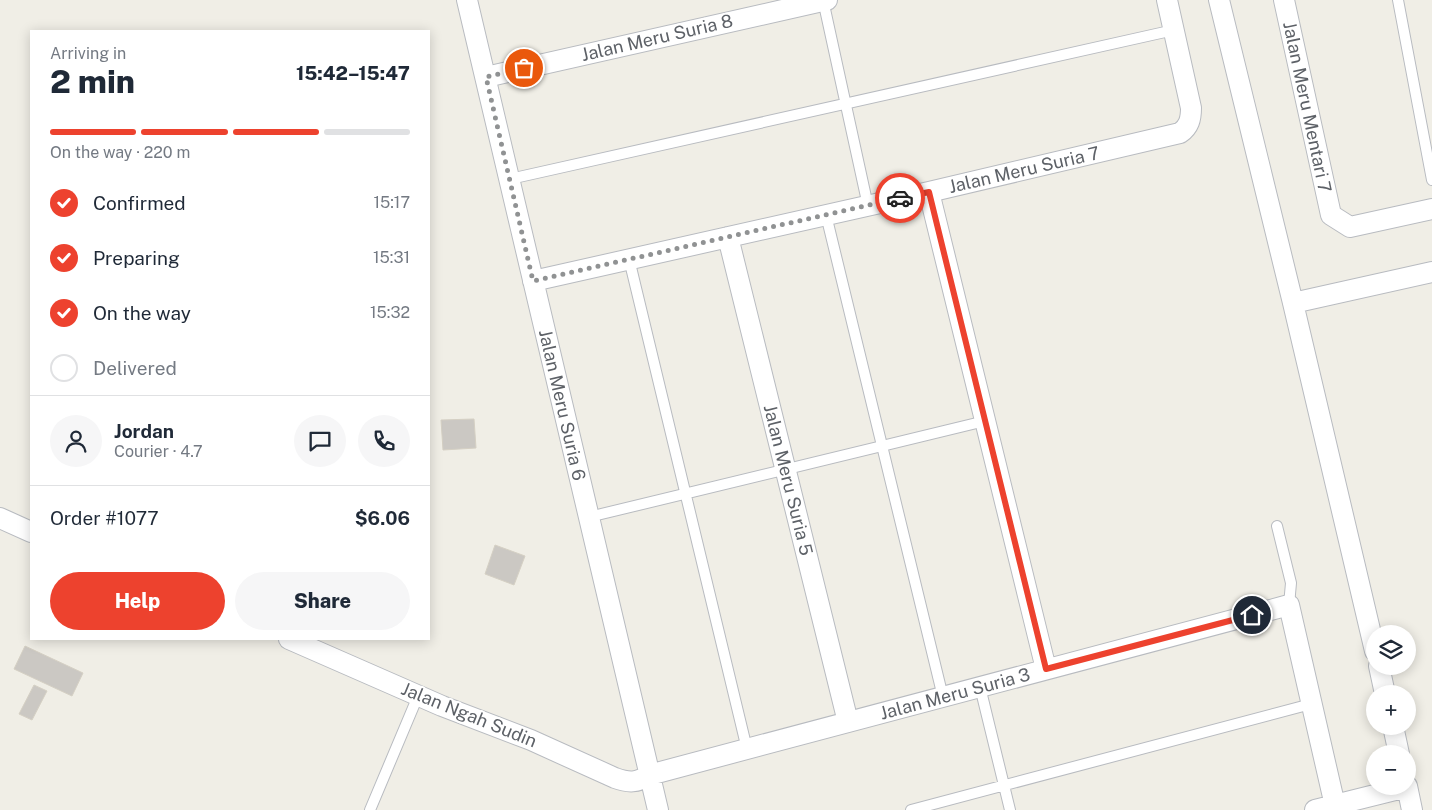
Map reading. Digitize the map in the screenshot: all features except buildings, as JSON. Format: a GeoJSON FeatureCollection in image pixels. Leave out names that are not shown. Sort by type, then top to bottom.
{"type":"FeatureCollection","features":[{"type":"Feature","properties":{"kind":"street","name":"Jalan Meru Suria 6"},"geometry":{"type":"LineString","coordinates":[[467,0],[658,810]]}},
{"type":"Feature","properties":{"kind":"street","name":"Jalan Meru Suria 8"},"geometry":{"type":"LineString","coordinates":[[486,77],[824,0]]}},
{"type":"Feature","properties":{"kind":"street"},"geometry":{"type":"LineString","coordinates":[[1167,0],[1174,30]]}},
{"type":"Feature","properties":{"kind":"street"},"geometry":{"type":"LineString","coordinates":[[1219,0],[1369,625]]}},
{"type":"Feature","properties":{"kind":"street","name":"Jalan Meru Mentari 7"},"geometry":{"type":"LineString","coordinates":[[1284,0],[1331,215],[1350,227],[1432,209]]}},
{"type":"Feature","properties":{"kind":"street","name":"Jalan Meru Suria 7"},"geometry":{"type":"LineString","coordinates":[[533,281],[1173,136],[1185,129],[1191,116],[1190,100],[1174,30]]}},
{"type":"Feature","properties":{"kind":"street"},"geometry":{"type":"LineString","coordinates":[[929,192],[1046,669]]}},
{"type":"Feature","properties":{"kind":"street","name":"Jalan Meru Suria 5"},"geometry":{"type":"LineString","coordinates":[[728,237],[848,722]]}},
{"type":"Feature","properties":{"kind":"street"},"geometry":{"type":"LineString","coordinates":[[1293,303],[1432,272]]}},
{"type":"Feature","properties":{"kind":"street"},"geometry":{"type":"LineString","coordinates":[[0,518],[30,532]]}},
{"type":"Feature","properties":{"kind":"street"},"geometry":{"type":"LineString","coordinates":[[1289,605],[1335,807]]}},
{"type":"Feature","properties":{"kind":"street","name":"Jalan Meru Suria 3"},"geometry":{"type":"LineString","coordinates":[[650,775],[1289,605]]}},
{"type":"Feature","properties":{"kind":"street","name":"Jalan Ngah Sudin"},"geometry":{"type":"LineString","coordinates":[[292,640],[418,696],[530,740],[624,782],[640,781],[650,775]]}},
{"type":"Feature","properties":{"kind":"street"},"geometry":{"type":"LineString","coordinates":[[1315,810],[1335,807],[1378,795]]}},
{"type":"Feature","properties":{"kind":"street"},"geometry":{"type":"LineString","coordinates":[[1409,795],[1412,810]]}},
{"type":"Feature","properties":{"kind":"lane"},"geometry":{"type":"LineString","coordinates":[[824,0],[868,206]]}},
{"type":"Feature","properties":{"kind":"lane"},"geometry":{"type":"LineString","coordinates":[[1398,0],[1432,180]]}},
{"type":"Feature","properties":{"kind":"lane"},"geometry":{"type":"LineString","coordinates":[[510,179],[1174,30]]}},
{"type":"Feature","properties":{"kind":"lane"},"geometry":{"type":"LineString","coordinates":[[826,215],[943,697]]}},
{"type":"Feature","properties":{"kind":"lane"},"geometry":{"type":"LineString","coordinates":[[629,259],[747,749]]}},
{"type":"Feature","properties":{"kind":"lane"},"geometry":{"type":"LineString","coordinates":[[589,517],[985,421]]}},
{"type":"Feature","properties":{"kind":"lane"},"geometry":{"type":"LineString","coordinates":[[1277,526],[1291,583],[1289,605]]}},
{"type":"Feature","properties":{"kind":"lane"},"geometry":{"type":"LineString","coordinates":[[980,687],[1010,810]]}},
{"type":"Feature","properties":{"kind":"lane"},"geometry":{"type":"LineString","coordinates":[[370,810],[418,696]]}},
{"type":"Feature","properties":{"kind":"lane"},"geometry":{"type":"LineString","coordinates":[[911,810],[1312,704]]}},
{"type":"Feature","properties":{"kind":"way so far"},"geometry":{"type":"LineString","coordinates":[[524,68],[486,77],[533,281],[900,198]]}},
{"type":"Feature","properties":{"kind":"route"},"geometry":{"type":"LineString","coordinates":[[900,198],[929,192],[1046,669],[1252,615]]}}]}
